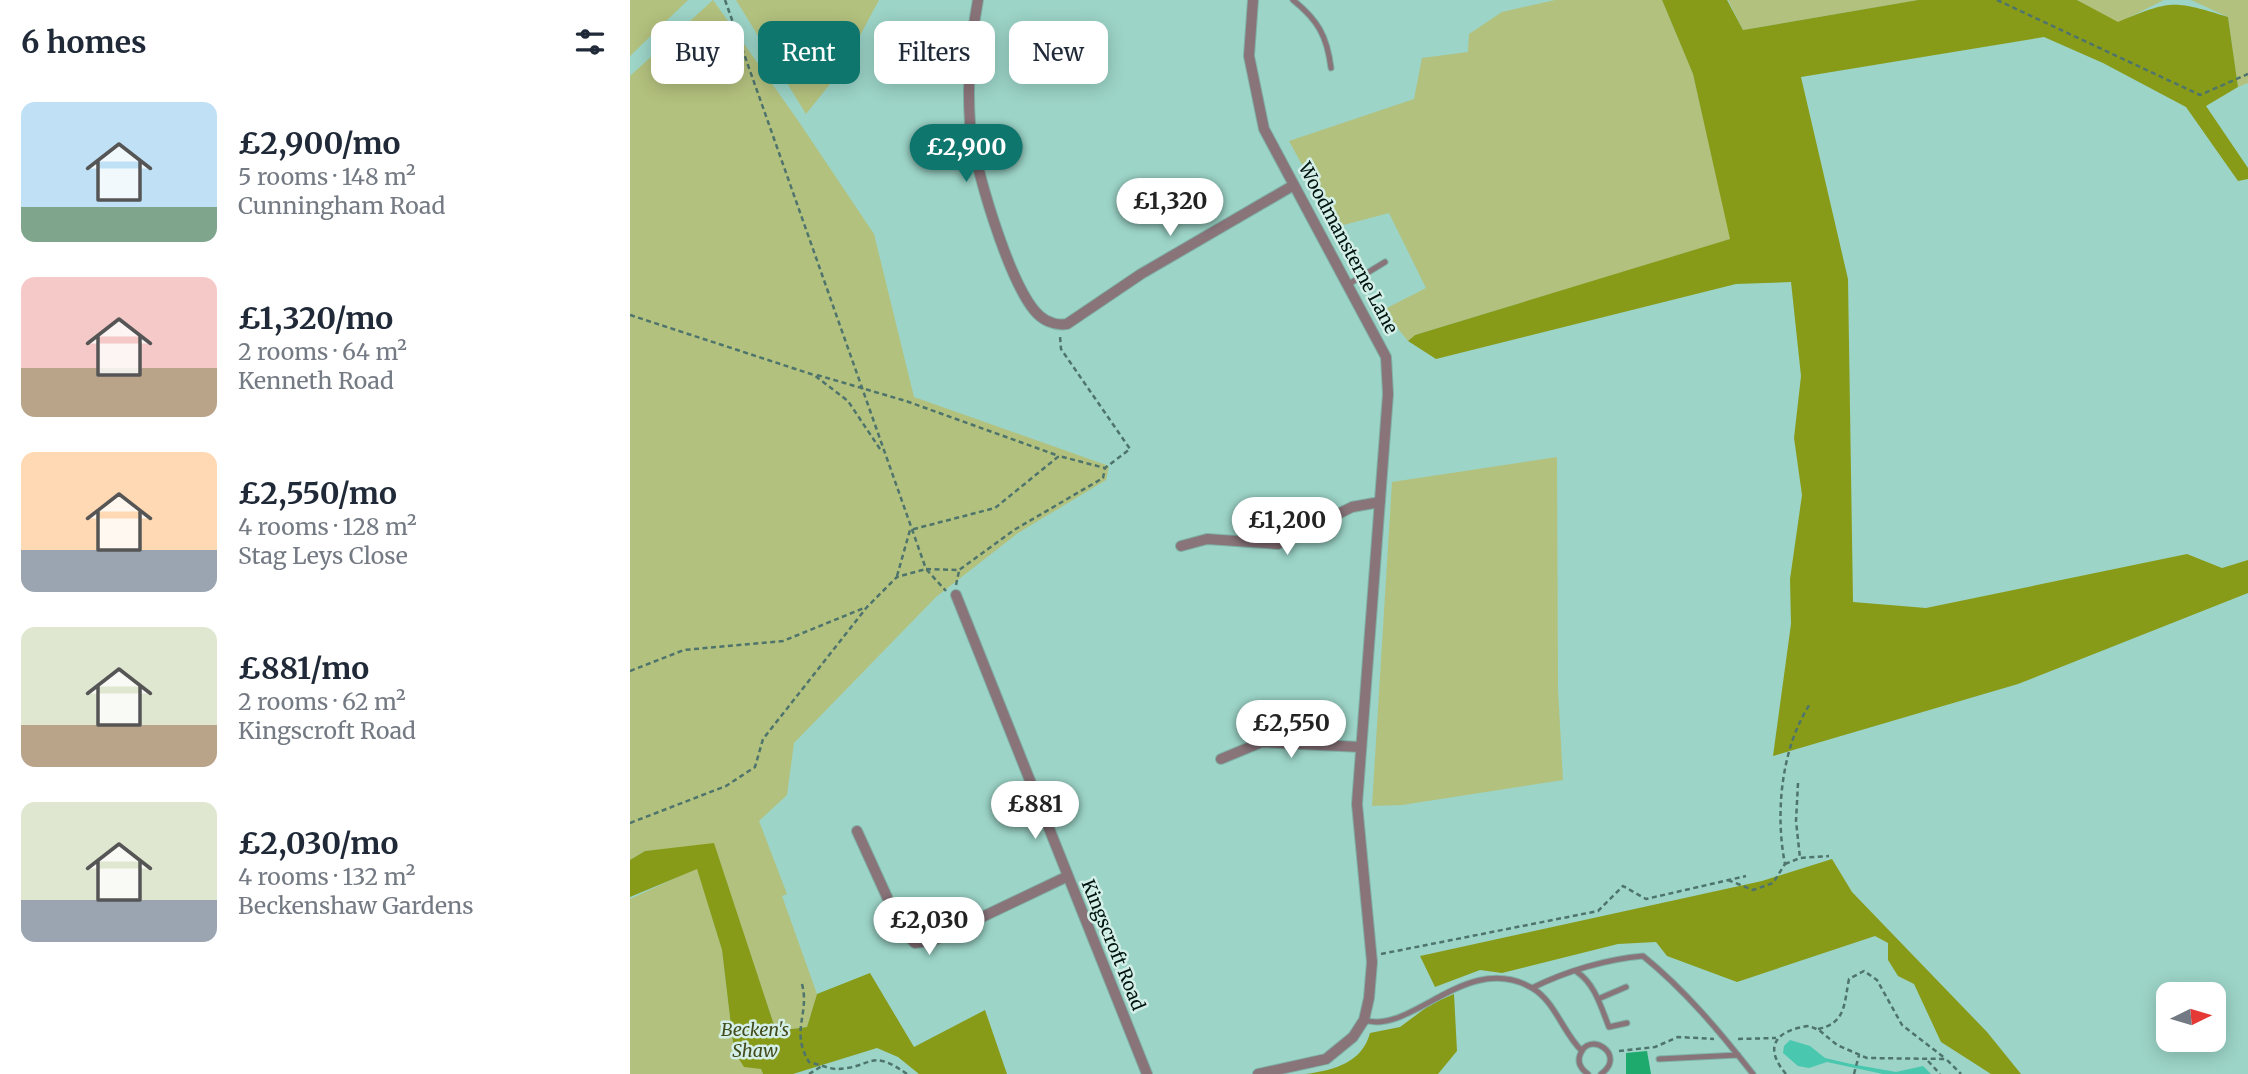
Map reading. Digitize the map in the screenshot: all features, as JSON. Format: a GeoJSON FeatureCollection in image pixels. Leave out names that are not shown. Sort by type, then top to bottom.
{"type":"FeatureCollection","features":[{"type":"Feature","properties":{"kind":"street"},"geometry":{"type":"LineString","coordinates":[[978,0],[967,57],[970,126],[986,197],[1010,264],[1034,310],[1052,324],[1066,324],[1141,274],[1294,185]]}},
{"type":"Feature","properties":{"kind":"street","name":"Woodmansterne Lane"},"geometry":{"type":"LineString","coordinates":[[1253,0],[1249,57],[1257,106],[1264,128],[1386,357],[1388,394],[1357,804],[1371,955],[1364,1020]]}},
{"type":"Feature","properties":{"kind":"street"},"geometry":{"type":"LineString","coordinates":[[1181,546],[1208,539],[1278,544],[1352,507],[1380,502]]}},
{"type":"Feature","properties":{"kind":"street","name":"Kingscroft Road"},"geometry":{"type":"LineString","coordinates":[[956,595],[1066,877],[1147,1074]]}},
{"type":"Feature","properties":{"kind":"street"},"geometry":{"type":"LineString","coordinates":[[1221,759],[1262,742],[1360,747]]}},
{"type":"Feature","properties":{"kind":"street"},"geometry":{"type":"LineString","coordinates":[[857,831],[902,930],[915,943],[934,940],[1066,877]]}},
{"type":"Feature","properties":{"kind":"street"},"geometry":{"type":"LineString","coordinates":[[1258,1074],[1326,1059],[1348,1043],[1364,1020]]}},
{"type":"Feature","properties":{"kind":"lane"},"geometry":{"type":"LineString","coordinates":[[1293,0],[1319,23],[1324,33],[1331,68]]}},
{"type":"Feature","properties":{"kind":"lane"},"geometry":{"type":"LineString","coordinates":[[1349,284],[1385,261]]}},
{"type":"Feature","properties":{"kind":"lane"},"geometry":{"type":"LineString","coordinates":[[1532,988],[1618,958],[1643,956],[1668,976],[1727,1040],[1753,1074]]}},
{"type":"Feature","properties":{"kind":"lane"},"geometry":{"type":"LineString","coordinates":[[1577,972],[1586,978],[1609,1027],[1627,1023]]}},
{"type":"Feature","properties":{"kind":"lane"},"geometry":{"type":"LineString","coordinates":[[1364,1020],[1377,1025],[1398,1020],[1442,993],[1490,979],[1514,981],[1532,988],[1564,1023],[1570,1039],[1581,1051],[1580,1066],[1588,1074]]}},
{"type":"Feature","properties":{"kind":"lane"},"geometry":{"type":"LineString","coordinates":[[1598,999],[1626,987]]}},
{"type":"Feature","properties":{"kind":"lane"},"geometry":{"type":"LineString","coordinates":[[1581,1051],[1595,1044],[1605,1047],[1610,1056],[1609,1066],[1602,1074]]}},
{"type":"Feature","properties":{"kind":"lane"},"geometry":{"type":"LineString","coordinates":[[1659,1059],[1738,1055]]}},
{"type":"Feature","properties":{"kind":"path"},"geometry":{"type":"LineString","coordinates":[[725,0],[910,530],[926,569],[943,590],[956,595]]}},
{"type":"Feature","properties":{"kind":"path"},"geometry":{"type":"LineString","coordinates":[[1997,0],[2200,95],[2248,74]]}},
{"type":"Feature","properties":{"kind":"path"},"geometry":{"type":"LineString","coordinates":[[630,315],[814,375],[861,386],[1059,456],[1105,468]]}},
{"type":"Feature","properties":{"kind":"path"},"geometry":{"type":"LineString","coordinates":[[630,823],[726,786],[755,767],[763,739],[867,607],[897,577],[909,571],[926,569],[959,570],[1014,530],[1103,478],[1105,468],[1130,449],[1061,349],[1059,325]]}},
{"type":"Feature","properties":{"kind":"path"},"geometry":{"type":"LineString","coordinates":[[814,375],[848,401],[885,457]]}},
{"type":"Feature","properties":{"kind":"path"},"geometry":{"type":"LineString","coordinates":[[910,530],[995,508],[1059,456]]}},
{"type":"Feature","properties":{"kind":"path"},"geometry":{"type":"LineString","coordinates":[[897,577],[910,530]]}},
{"type":"Feature","properties":{"kind":"path"},"geometry":{"type":"LineString","coordinates":[[630,671],[684,650],[783,641],[867,607]]}},
{"type":"Feature","properties":{"kind":"path"},"geometry":{"type":"LineString","coordinates":[[1785,864],[1782,847],[1782,802],[1787,762],[1801,719],[1810,704]]}},
{"type":"Feature","properties":{"kind":"path"},"geometry":{"type":"LineString","coordinates":[[1798,783],[1796,821],[1800,858]]}},
{"type":"Feature","properties":{"kind":"path"},"geometry":{"type":"LineString","coordinates":[[1728,880],[1753,890],[1773,883],[1785,864],[1800,858],[1829,856]]}},
{"type":"Feature","properties":{"kind":"path"},"geometry":{"type":"LineString","coordinates":[[1371,955],[1598,911],[1623,886],[1646,899],[1746,876]]}},
{"type":"Feature","properties":{"kind":"path"},"geometry":{"type":"LineString","coordinates":[[1816,1029],[1838,1021],[1843,1015],[1849,979],[1864,971],[1877,980],[1902,1025],[1961,1074]]}},
{"type":"Feature","properties":{"kind":"path"},"geometry":{"type":"LineString","coordinates":[[802,984],[805,995],[800,1047],[809,1062],[837,1069],[876,1059],[891,1063],[907,1074]]}},
{"type":"Feature","properties":{"kind":"path"},"geometry":{"type":"LineString","coordinates":[[1610,1056],[1615,1052],[1654,1048],[1678,1037],[1727,1040],[1745,1037],[1776,1038],[1796,1028],[1809,1026],[1837,1045],[1859,1055],[1946,1059]]}},
{"type":"Feature","properties":{"kind":"path"},"geometry":{"type":"LineString","coordinates":[[1776,1038],[1776,1059],[1786,1074]]}},
{"type":"Feature","properties":{"kind":"path"},"geometry":{"type":"LineString","coordinates":[[1854,1074],[1859,1055]]}},
{"type":"Feature","properties":{"kind":"path"},"geometry":{"type":"LineString","coordinates":[[1927,1060],[1940,1074]]}},
{"type":"Feature","properties":{"kind":"path"},"geometry":{"type":"LineString","coordinates":[[809,1074],[822,1066]]}},
{"type":"Feature","properties":{"kind":"shaded area"},"geometry":{"type":"Polygon","coordinates":[[[630,0],[688,0],[666,21],[651,21],[651,36],[630,56],[630,0]]]}},
{"type":"Feature","properties":{"kind":"shaded area"},"geometry":{"type":"Polygon","coordinates":[[[713,0],[728,21],[690,21],[713,0]]]}},
{"type":"Feature","properties":{"kind":"shaded area"},"geometry":{"type":"Polygon","coordinates":[[[736,0],[879,0],[860,35],[860,21],[758,21],[758,36],[736,0]]]}},
{"type":"Feature","properties":{"kind":"shaded area"},"geometry":{"type":"Polygon","coordinates":[[[1555,0],[1662,0],[1693,74],[1731,239],[1415,335],[1408,341],[1383,310],[1426,288],[1389,213],[1336,227],[1289,141],[1414,99],[1422,58],[1468,52],[1469,34],[1502,12],[1555,0]]]}},
{"type":"Feature","properties":{"kind":"shaded area"},"geometry":{"type":"Polygon","coordinates":[[[1728,0],[1918,0],[1743,30],[1728,0]]]}},
{"type":"Feature","properties":{"kind":"shaded area"},"geometry":{"type":"Polygon","coordinates":[[[2077,0],[2164,0],[2118,23],[2077,0]]]}},
{"type":"Feature","properties":{"kind":"shaded area"},"geometry":{"type":"Polygon","coordinates":[[[2191,0],[2248,0],[2248,83],[2238,87],[2228,17],[2191,0]]]}},
{"type":"Feature","properties":{"kind":"shaded area"},"geometry":{"type":"Polygon","coordinates":[[[744,44],[758,64],[758,84],[772,84],[874,234],[914,397],[1109,466],[1106,480],[1018,533],[936,597],[794,743],[787,795],[759,821],[787,894],[782,896],[817,994],[807,1027],[776,1031],[714,844],[645,851],[630,860],[630,76],[651,57],[651,84],[744,84],[744,44]]]}},
{"type":"Feature","properties":{"kind":"shaded area"},"geometry":{"type":"Polygon","coordinates":[[[788,84],[830,84],[806,114],[788,84]]]}},
{"type":"Feature","properties":{"kind":"shaded area"},"geometry":{"type":"Polygon","coordinates":[[[1557,457],[1558,689],[1563,780],[1402,805],[1372,806],[1392,482],[1557,457]]]}},
{"type":"Feature","properties":{"kind":"shaded area"},"geometry":{"type":"Polygon","coordinates":[[[697,868],[722,950],[734,1051],[761,1069],[763,1074],[630,1074],[630,899],[697,868]]]}},
{"type":"Feature","properties":{"kind":"shaded area"},"geometry":{"type":"Polygon","coordinates":[[[1790,1040],[1810,1046],[1825,1058],[1896,1072],[1923,1066],[1931,1074],[1883,1074],[1827,1062],[1809,1068],[1798,1066],[1783,1053],[1784,1046],[1790,1040]]]}},
{"type":"Feature","properties":{"kind":"green space"},"geometry":{"type":"Polygon","coordinates":[[[1662,0],[1727,0],[1743,30],[1918,0],[2077,0],[2118,22],[2172,5],[2183,5],[2228,17],[2238,87],[2206,106],[2248,168],[2248,179],[2238,181],[2186,107],[2103,63],[2044,37],[1801,77],[1848,279],[1853,602],[1926,608],[2187,554],[2222,568],[2248,560],[2248,593],[2018,684],[1773,756],[1791,624],[1790,579],[1802,495],[1794,438],[1801,376],[1791,282],[1736,284],[1436,359],[1408,341],[1415,335],[1730,239],[1693,74],[1662,0]]]}},
{"type":"Feature","properties":{"kind":"green space","name":"Becken's Shaw"},"geometry":{"type":"Polygon","coordinates":[[[714,843],[776,1031],[807,1027],[817,994],[870,973],[914,1047],[985,1010],[1007,1074],[919,1074],[898,1057],[877,1048],[793,1074],[763,1074],[761,1069],[744,1067],[734,1051],[722,950],[697,869],[630,897],[630,860],[645,851],[714,843]]]}},
{"type":"Feature","properties":{"kind":"green space"},"geometry":{"type":"Polygon","coordinates":[[[1832,859],[1852,892],[1987,1032],[2021,1074],[1991,1074],[1941,1042],[1914,984],[1898,976],[1888,960],[1888,943],[1875,936],[1737,982],[1667,956],[1656,942],[1618,944],[1502,973],[1480,970],[1435,987],[1420,956],[1762,881],[1832,859]]]}},
{"type":"Feature","properties":{"kind":"green space"},"geometry":{"type":"Polygon","coordinates":[[[1454,994],[1457,1051],[1438,1074],[1306,1074],[1346,1063],[1361,1052],[1370,1033],[1400,1027],[1431,1004],[1454,994]]]}},
{"type":"Feature","properties":{"kind":"building"},"geometry":{"type":"Polygon","coordinates":[[[1647,1051],[1651,1074],[1626,1074],[1626,1053],[1647,1051]]]}}]}
